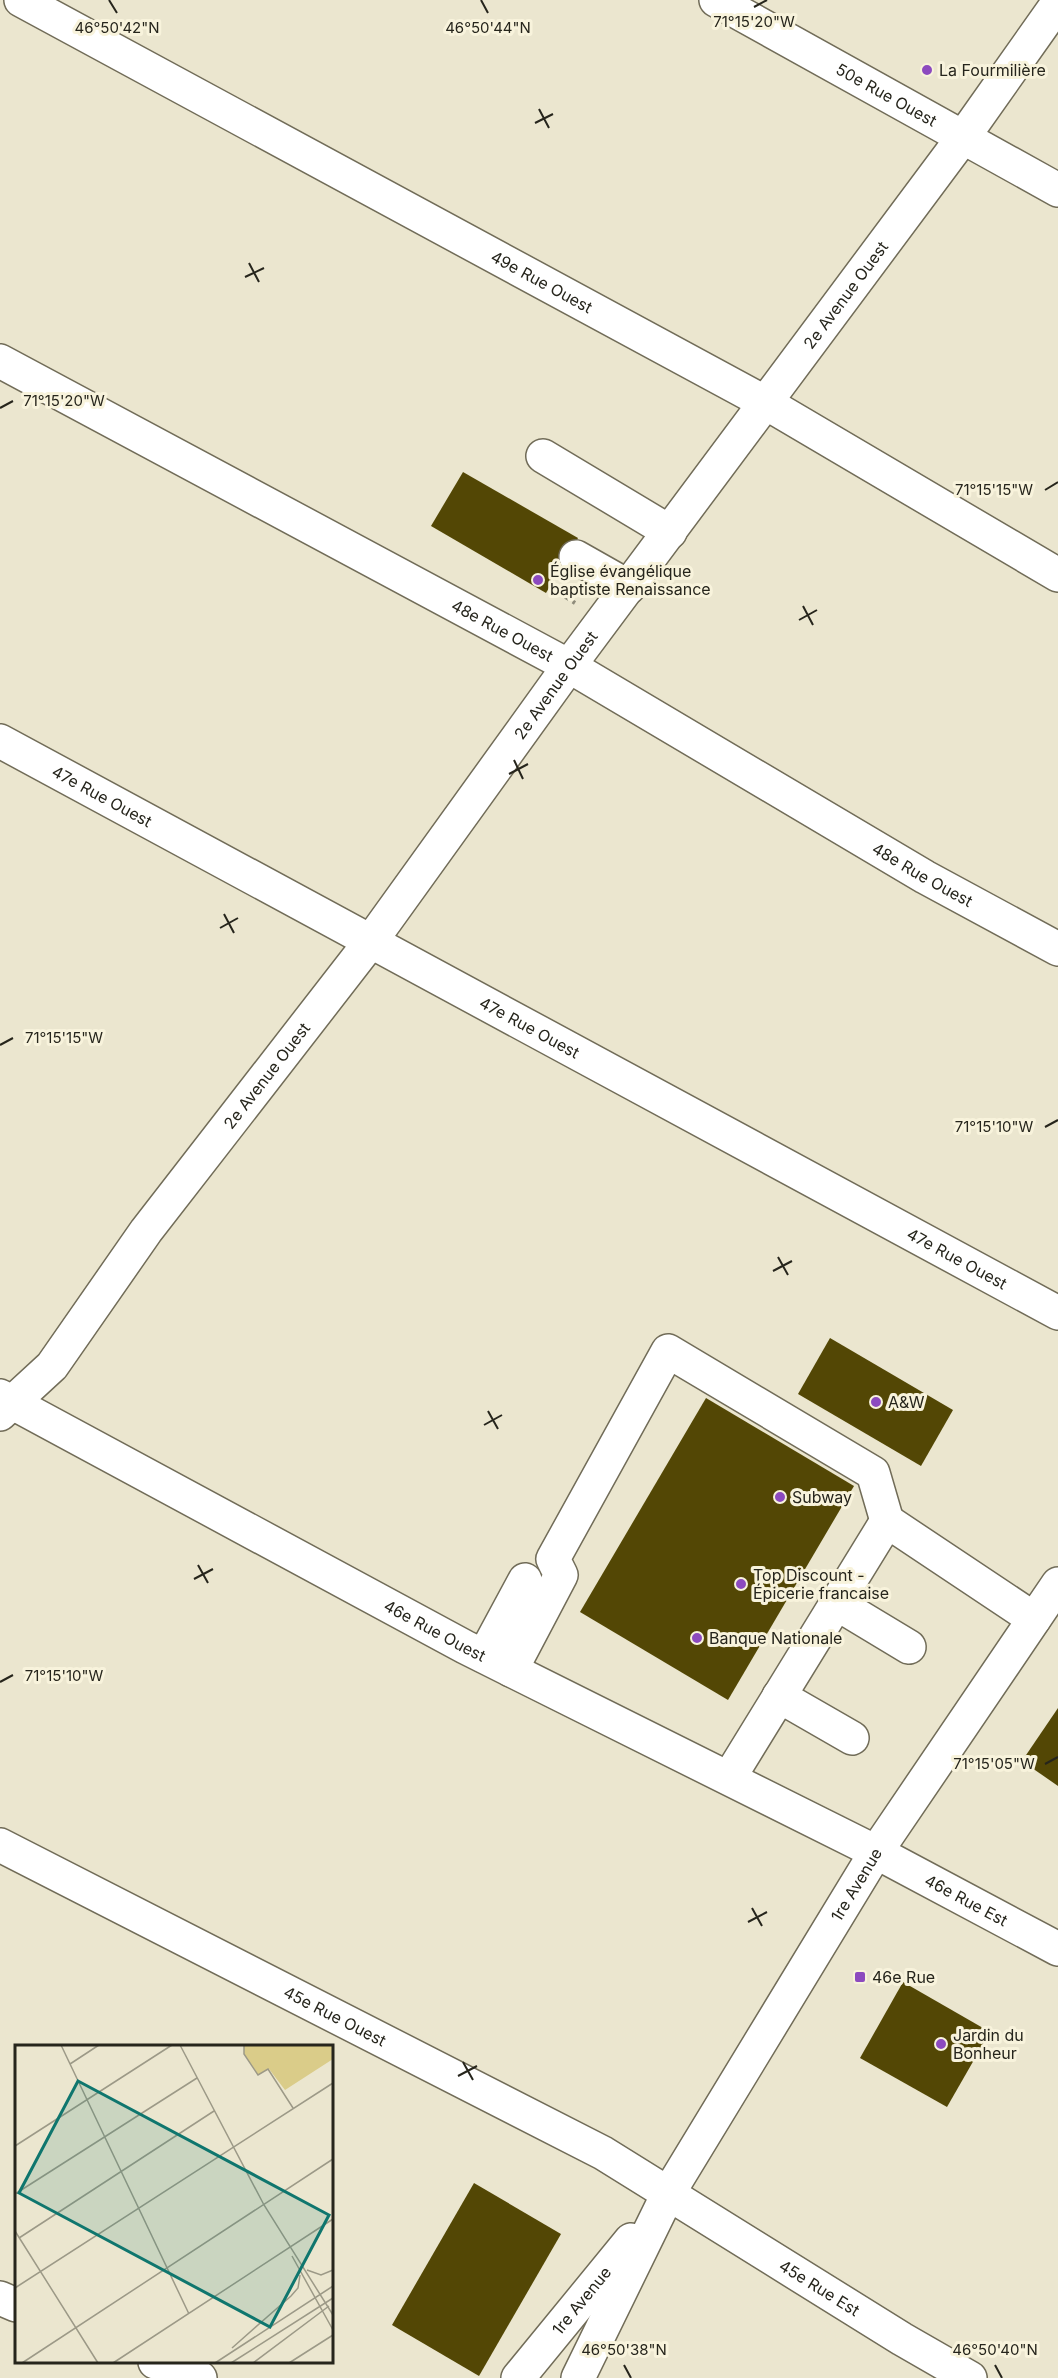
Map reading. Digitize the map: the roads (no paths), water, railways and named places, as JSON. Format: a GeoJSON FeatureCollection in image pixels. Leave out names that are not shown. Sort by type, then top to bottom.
{"type":"FeatureCollection","features":[{"type":"Feature","properties":{"kind":"main road","name":"49e Rue Ouest"},"geometry":{"type":"LineString","coordinates":[[21,0],[766,402],[1058,575]]}},
{"type":"Feature","properties":{"kind":"main road","name":"50e Rue Ouest"},"geometry":{"type":"LineString","coordinates":[[716,0],[1058,190]]}},
{"type":"Feature","properties":{"kind":"main road","name":"2e Avenue Ouest"},"geometry":{"type":"LineString","coordinates":[[4,1404],[52,1366],[146,1231],[371,941],[569,666],[964,136],[1058,3]]}},
{"type":"Feature","properties":{"kind":"main road","name":"48e Rue Ouest"},"geometry":{"type":"LineString","coordinates":[[0,361],[569,666],[925,877],[1058,949]]}},
{"type":"Feature","properties":{"kind":"main road"},"geometry":{"type":"LineString","coordinates":[[543,456],[670,532]]}},
{"type":"Feature","properties":{"kind":"main road"},"geometry":{"type":"LineString","coordinates":[[576,557],[629,587]]}},
{"type":"Feature","properties":{"kind":"main road","name":"47e Rue Ouest"},"geometry":{"type":"LineString","coordinates":[[0,741],[1058,1312]]}},
{"type":"Feature","properties":{"kind":"main road"},"geometry":{"type":"LineString","coordinates":[[497,1663],[561,1575],[553,1559],[668,1351],[873,1473],[886,1521],[1034,1619]]}},
{"type":"Feature","properties":{"kind":"main road","name":"46e Rue Ouest"},"geometry":{"type":"LineString","coordinates":[[4,1404],[497,1663],[876,1852]]}},
{"type":"Feature","properties":{"kind":"main road"},"geometry":{"type":"LineString","coordinates":[[729,1778],[886,1521]]}},
{"type":"Feature","properties":{"kind":"main road"},"geometry":{"type":"LineString","coordinates":[[497,1663],[525,1580]]}},
{"type":"Feature","properties":{"kind":"main road","name":"1re Avenue"},"geometry":{"type":"LineString","coordinates":[[578,2378],[668,2194],[876,1852],[1058,1584]]}},
{"type":"Feature","properties":{"kind":"main road"},"geometry":{"type":"LineString","coordinates":[[836,1603],[909,1647]]}},
{"type":"Feature","properties":{"kind":"main road"},"geometry":{"type":"LineString","coordinates":[[779,1696],[852,1738]]}},
{"type":"Feature","properties":{"kind":"main road","name":"45e Rue Ouest"},"geometry":{"type":"LineString","coordinates":[[0,1845],[603,2153],[668,2194]]}},
{"type":"Feature","properties":{"kind":"main road","name":"46e Rue Est"},"geometry":{"type":"LineString","coordinates":[[876,1852],[1058,1949]]}},
{"type":"Feature","properties":{"kind":"main road","name":"1re Avenue"},"geometry":{"type":"LineString","coordinates":[[518,2378],[668,2194]]}},
{"type":"Feature","properties":{"kind":"main road","name":"45e Rue Est"},"geometry":{"type":"LineString","coordinates":[[668,2194],[902,2339],[970,2378]]}},
{"type":"Feature","properties":{"kind":"main road"},"geometry":{"type":"LineString","coordinates":[[0,2298],[15,2305]]}},
{"type":"Feature","properties":{"kind":"main road"},"geometry":{"type":"LineString","coordinates":[[160,2363],[200,2378]]}},
{"type":"Feature","properties":{"kind":"place","name":"La Fourmilière"},"geometry":{"type":"Point","coordinates":[927,70]}},
{"type":"Feature","properties":{"kind":"place","name":"Église évangélique baptiste Renaissance"},"geometry":{"type":"Point","coordinates":[538,580]}},
{"type":"Feature","properties":{"kind":"place","name":"A&W"},"geometry":{"type":"Point","coordinates":[876,1402]}},
{"type":"Feature","properties":{"kind":"place","name":"Subway"},"geometry":{"type":"Point","coordinates":[780,1497]}},
{"type":"Feature","properties":{"kind":"place","name":"Top Discount - Épicerie francaise"},"geometry":{"type":"Point","coordinates":[741,1584]}},
{"type":"Feature","properties":{"kind":"place","name":"Banque Nationale"},"geometry":{"type":"Point","coordinates":[697,1638]}},
{"type":"Feature","properties":{"kind":"place","name":"46e Rue"},"geometry":{"type":"Point","coordinates":[860,1977]}},
{"type":"Feature","properties":{"kind":"place","name":"Jardin du Bonheur"},"geometry":{"type":"Point","coordinates":[941,2044]}}]}
